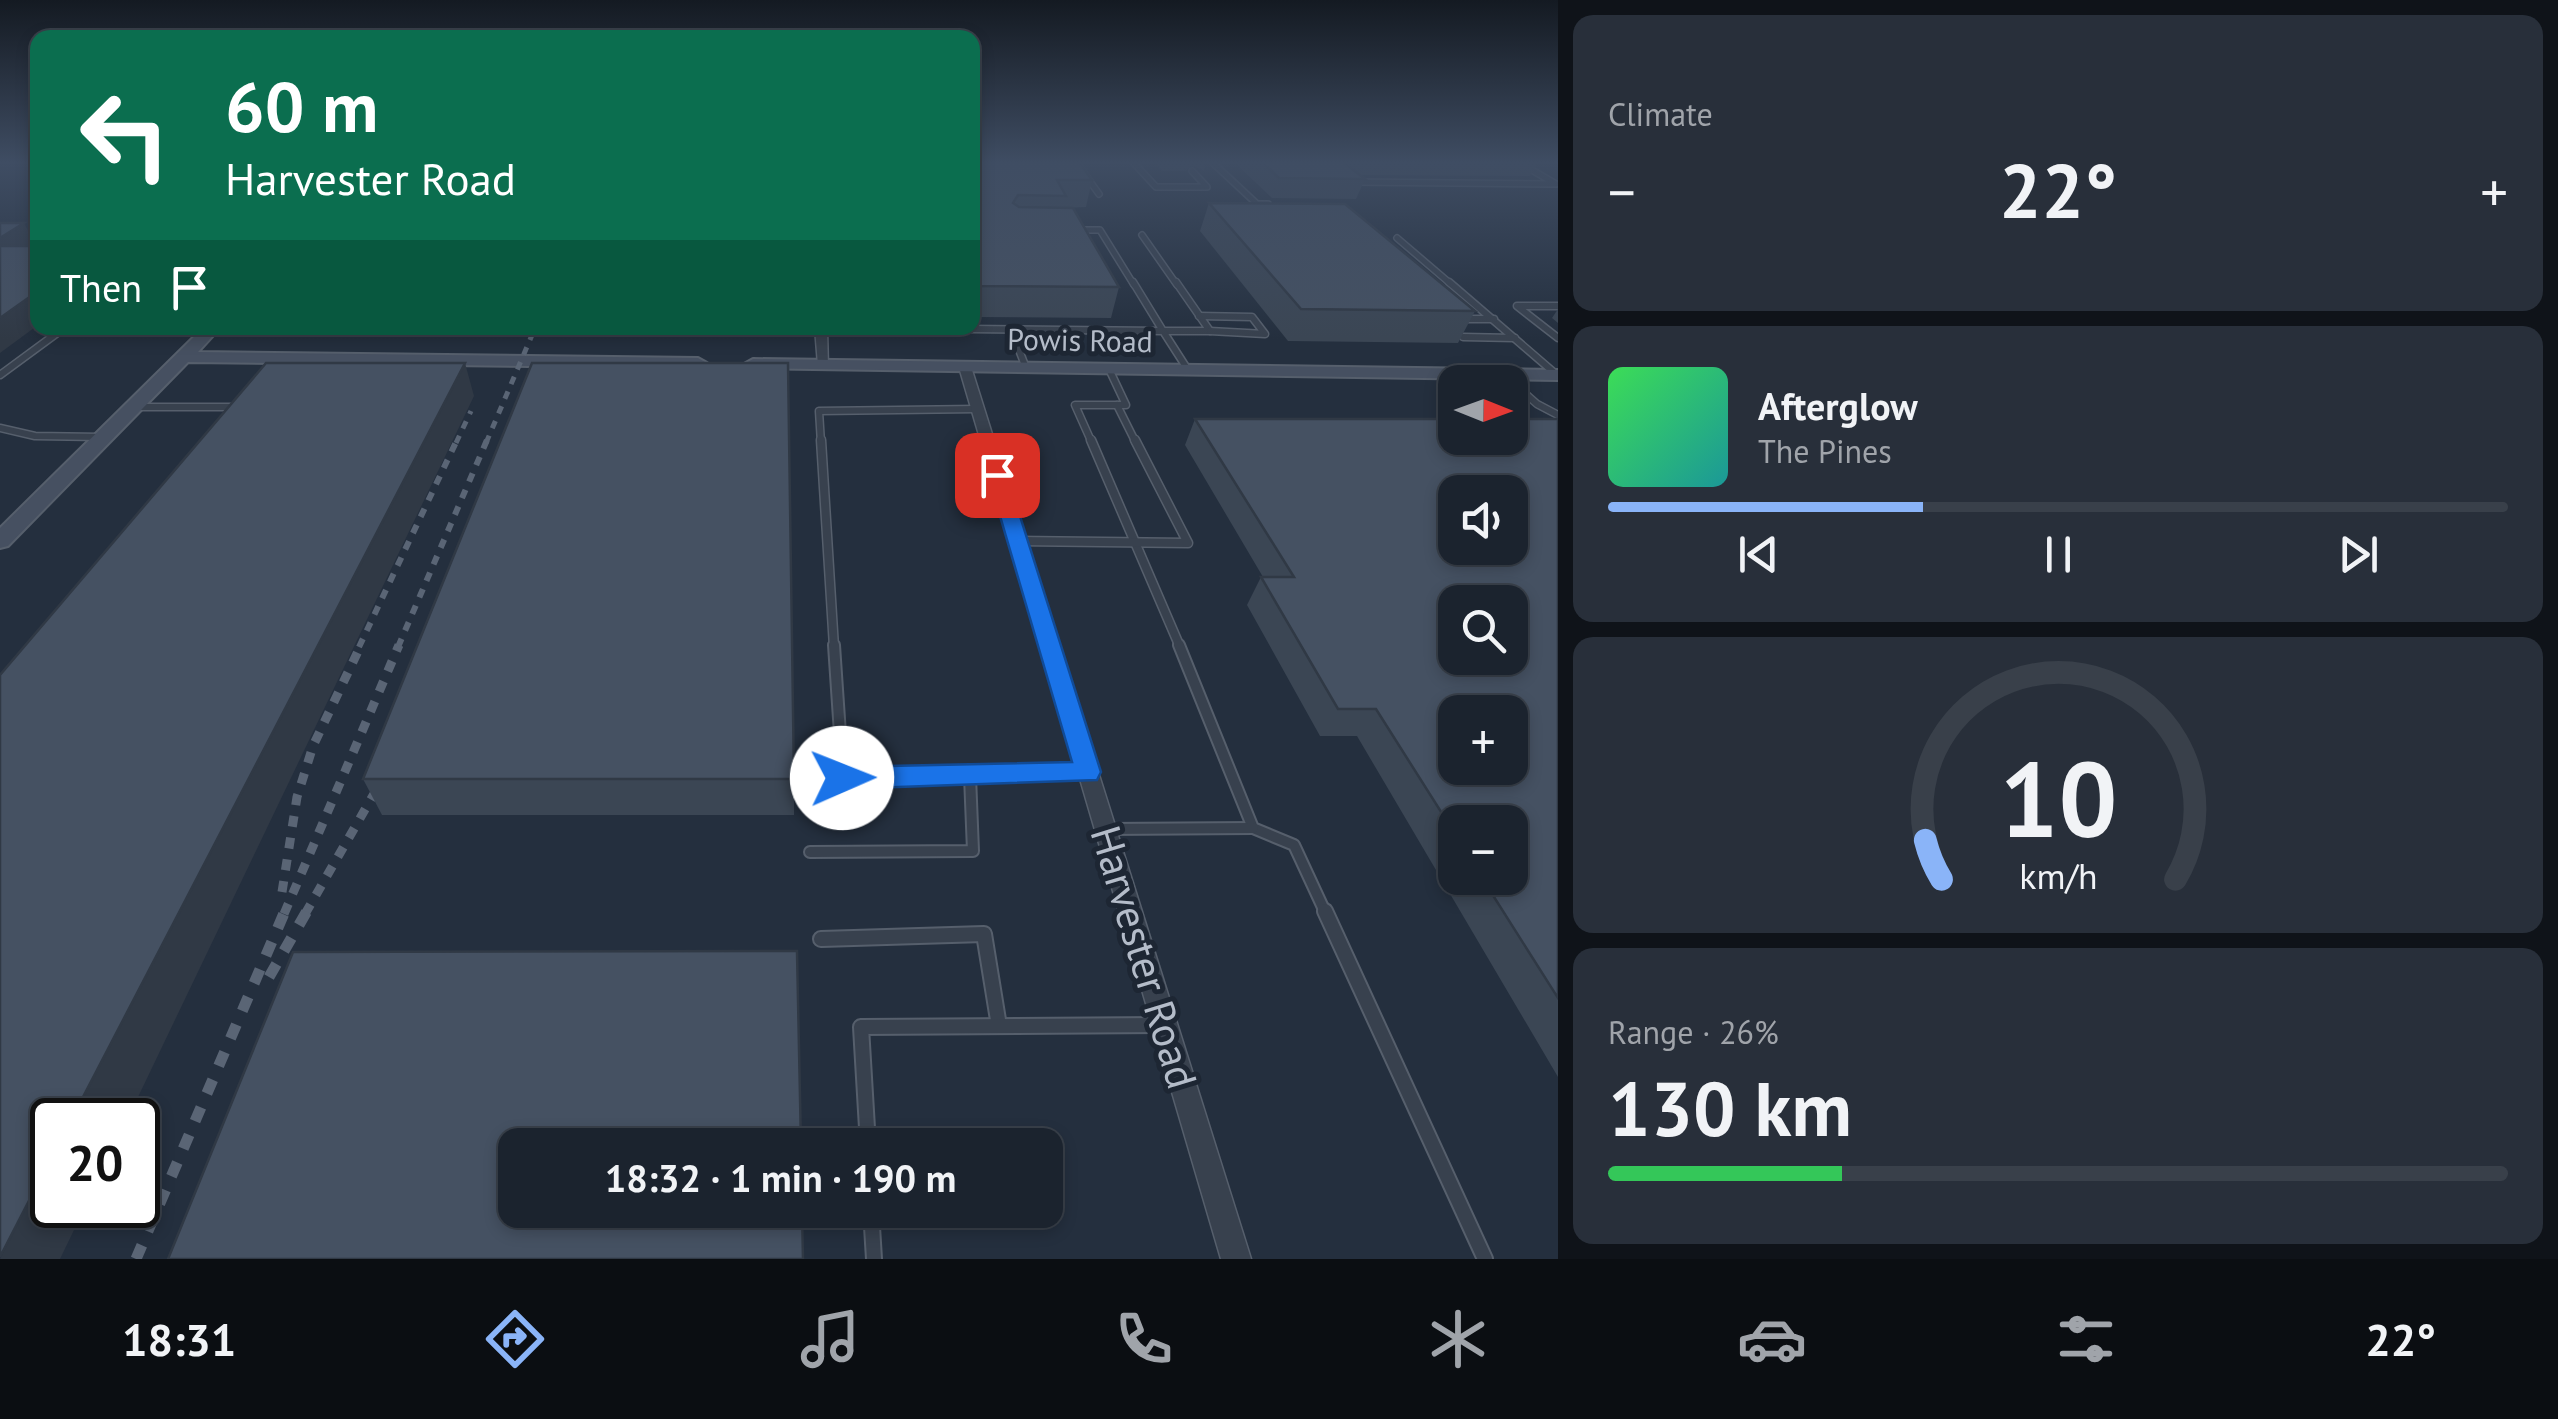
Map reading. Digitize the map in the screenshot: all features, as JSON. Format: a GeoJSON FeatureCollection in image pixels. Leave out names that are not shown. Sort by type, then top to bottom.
{"type":"FeatureCollection","features":[{"type":"Feature","properties":{"kind":"street"},"geometry":{"type":"LineString","coordinates":[[0,541],[205,335]]}},
{"type":"Feature","properties":{"kind":"street"},"geometry":{"type":"LineString","coordinates":[[822,335],[824,365]]}},
{"type":"Feature","properties":{"kind":"street","name":"Powis Road"},"geometry":{"type":"LineString","coordinates":[[182,357],[1438,373]]}},
{"type":"Feature","properties":{"kind":"street","name":"Harvester Road"},"geometry":{"type":"LineString","coordinates":[[966,368],[1236,1259]]}},
{"type":"Feature","properties":{"kind":"street","name":"Powis Road"},"geometry":{"type":"LineString","coordinates":[[1528,374],[1558,375]]}},
{"type":"Feature","properties":{"kind":"lane"},"geometry":{"type":"LineString","coordinates":[[1066,230],[1100,230],[1188,370]]}},
{"type":"Feature","properties":{"kind":"lane"},"geometry":{"type":"LineString","coordinates":[[1142,235],[1210,332]]}},
{"type":"Feature","properties":{"kind":"lane"},"geometry":{"type":"LineString","coordinates":[[0,236],[30,236]]}},
{"type":"Feature","properties":{"kind":"lane"},"geometry":{"type":"LineString","coordinates":[[1397,238],[1558,375]]}},
{"type":"Feature","properties":{"kind":"lane"},"geometry":{"type":"LineString","coordinates":[[1558,306],[1517,306],[1558,338]]}},
{"type":"Feature","properties":{"kind":"lane"},"geometry":{"type":"LineString","coordinates":[[980,330],[1266,334],[1252,317],[1200,316]]}},
{"type":"Feature","properties":{"kind":"lane"},"geometry":{"type":"LineString","coordinates":[[1443,319],[1494,319]]}},
{"type":"Feature","properties":{"kind":"lane"},"geometry":{"type":"LineString","coordinates":[[1010,330],[1026,368]]}},
{"type":"Feature","properties":{"kind":"lane"},"geometry":{"type":"LineString","coordinates":[[0,375],[54,335]]}},
{"type":"Feature","properties":{"kind":"lane"},"geometry":{"type":"LineString","coordinates":[[1463,338],[1515,338]]}},
{"type":"Feature","properties":{"kind":"lane"},"geometry":{"type":"LineString","coordinates":[[1108,369],[1126,405],[1075,405],[1137,542],[1253,828]]}},
{"type":"Feature","properties":{"kind":"lane"},"geometry":{"type":"LineString","coordinates":[[1528,396],[1558,415]]}},
{"type":"Feature","properties":{"kind":"lane"},"geometry":{"type":"LineString","coordinates":[[1018,541],[1188,542],[1118,405]]}},
{"type":"Feature","properties":{"kind":"lane"},"geometry":{"type":"LineString","coordinates":[[133,407],[241,407],[229,422]]}},
{"type":"Feature","properties":{"kind":"lane"},"geometry":{"type":"LineString","coordinates":[[977,409],[818,410],[842,778],[1088,772]]}},
{"type":"Feature","properties":{"kind":"lane"},"geometry":{"type":"LineString","coordinates":[[0,428],[35,436],[104,436]]}},
{"type":"Feature","properties":{"kind":"lane"},"geometry":{"type":"LineString","coordinates":[[810,852],[973,851],[970,776]]}},
{"type":"Feature","properties":{"kind":"lane"},"geometry":{"type":"LineString","coordinates":[[1105,829],[1253,828],[1294,845],[1485,1259]]}},
{"type":"Feature","properties":{"kind":"lane"},"geometry":{"type":"LineString","coordinates":[[821,939],[984,934],[999,1026]]}},
{"type":"Feature","properties":{"kind":"lane"},"geometry":{"type":"LineString","coordinates":[[867,1128],[861,1027],[1165,1024]]}},
{"type":"Feature","properties":{"kind":"lane"},"geometry":{"type":"LineString","coordinates":[[872,1228],[874,1259]]}},
{"type":"Feature","properties":{"kind":"building"},"geometry":{"type":"Polygon","coordinates":[[[980,221],[1080,221],[1119,287],[980,286],[980,221]]]}},
{"type":"Feature","properties":{"kind":"building"},"geometry":{"type":"Polygon","coordinates":[[[1224,221],[1365,221],[1475,311],[1301,309],[1224,221]]]}},
{"type":"Feature","properties":{"kind":"building"},"geometry":{"type":"Polygon","coordinates":[[[0,223],[24,223],[0,238],[0,223]]]}},
{"type":"Feature","properties":{"kind":"building"},"geometry":{"type":"Polygon","coordinates":[[[0,246],[30,246],[30,297],[0,318],[0,246]]]}},
{"type":"Feature","properties":{"kind":"building"},"geometry":{"type":"Polygon","coordinates":[[[266,363],[465,363],[82,1098],[30,1098],[30,1199],[0,1257],[0,675],[266,363]]]}},
{"type":"Feature","properties":{"kind":"building"},"geometry":{"type":"Polygon","coordinates":[[[532,363],[788,363],[794,779],[363,779],[532,363]]]}},
{"type":"Feature","properties":{"kind":"building"},"geometry":{"type":"Polygon","coordinates":[[[1195,419],[1438,419],[1438,455],[1528,455],[1528,419],[1558,419],[1558,998],[1493,895],[1528,895],[1528,805],[1438,807],[1376,709],[1338,709],[1261,577],[1294,577],[1195,419]]]}},
{"type":"Feature","properties":{"kind":"building"},"geometry":{"type":"Polygon","coordinates":[[[797,951],[801,1128],[498,1128],[498,1228],[802,1228],[803,1259],[168,1259],[293,952],[797,951]]]}},
{"type":"Feature","properties":{"kind":"railway"},"geometry":{"type":"LineString","coordinates":[[486,443],[532,335]]}},
{"type":"Feature","properties":{"kind":"railway"},"geometry":{"type":"LineString","coordinates":[[456,443],[471,411]]}},
{"type":"Feature","properties":{"kind":"railway"},"geometry":{"type":"LineString","coordinates":[[359,647],[457,440]]}},
{"type":"Feature","properties":{"kind":"railway"},"geometry":{"type":"LineString","coordinates":[[398,647],[487,440]]}},
{"type":"Feature","properties":{"kind":"railway"},"geometry":{"type":"LineString","coordinates":[[282,892],[297,797],[313,746],[361,645]]}},
{"type":"Feature","properties":{"kind":"railway"},"geometry":{"type":"LineString","coordinates":[[284,914],[399,645]]}},
{"type":"Feature","properties":{"kind":"railway"},"geometry":{"type":"LineString","coordinates":[[305,914],[386,773]]}},
{"type":"Feature","properties":{"kind":"railway"},"geometry":{"type":"LineString","coordinates":[[136,1259],[285,911]]}},
{"type":"Feature","properties":{"kind":"railway"},"geometry":{"type":"LineString","coordinates":[[269,977],[307,911]]}},
{"type":"Feature","properties":{"kind":"route"},"geometry":{"type":"LineString","coordinates":[[842,778],[1088,772],[997,475]]}}]}
